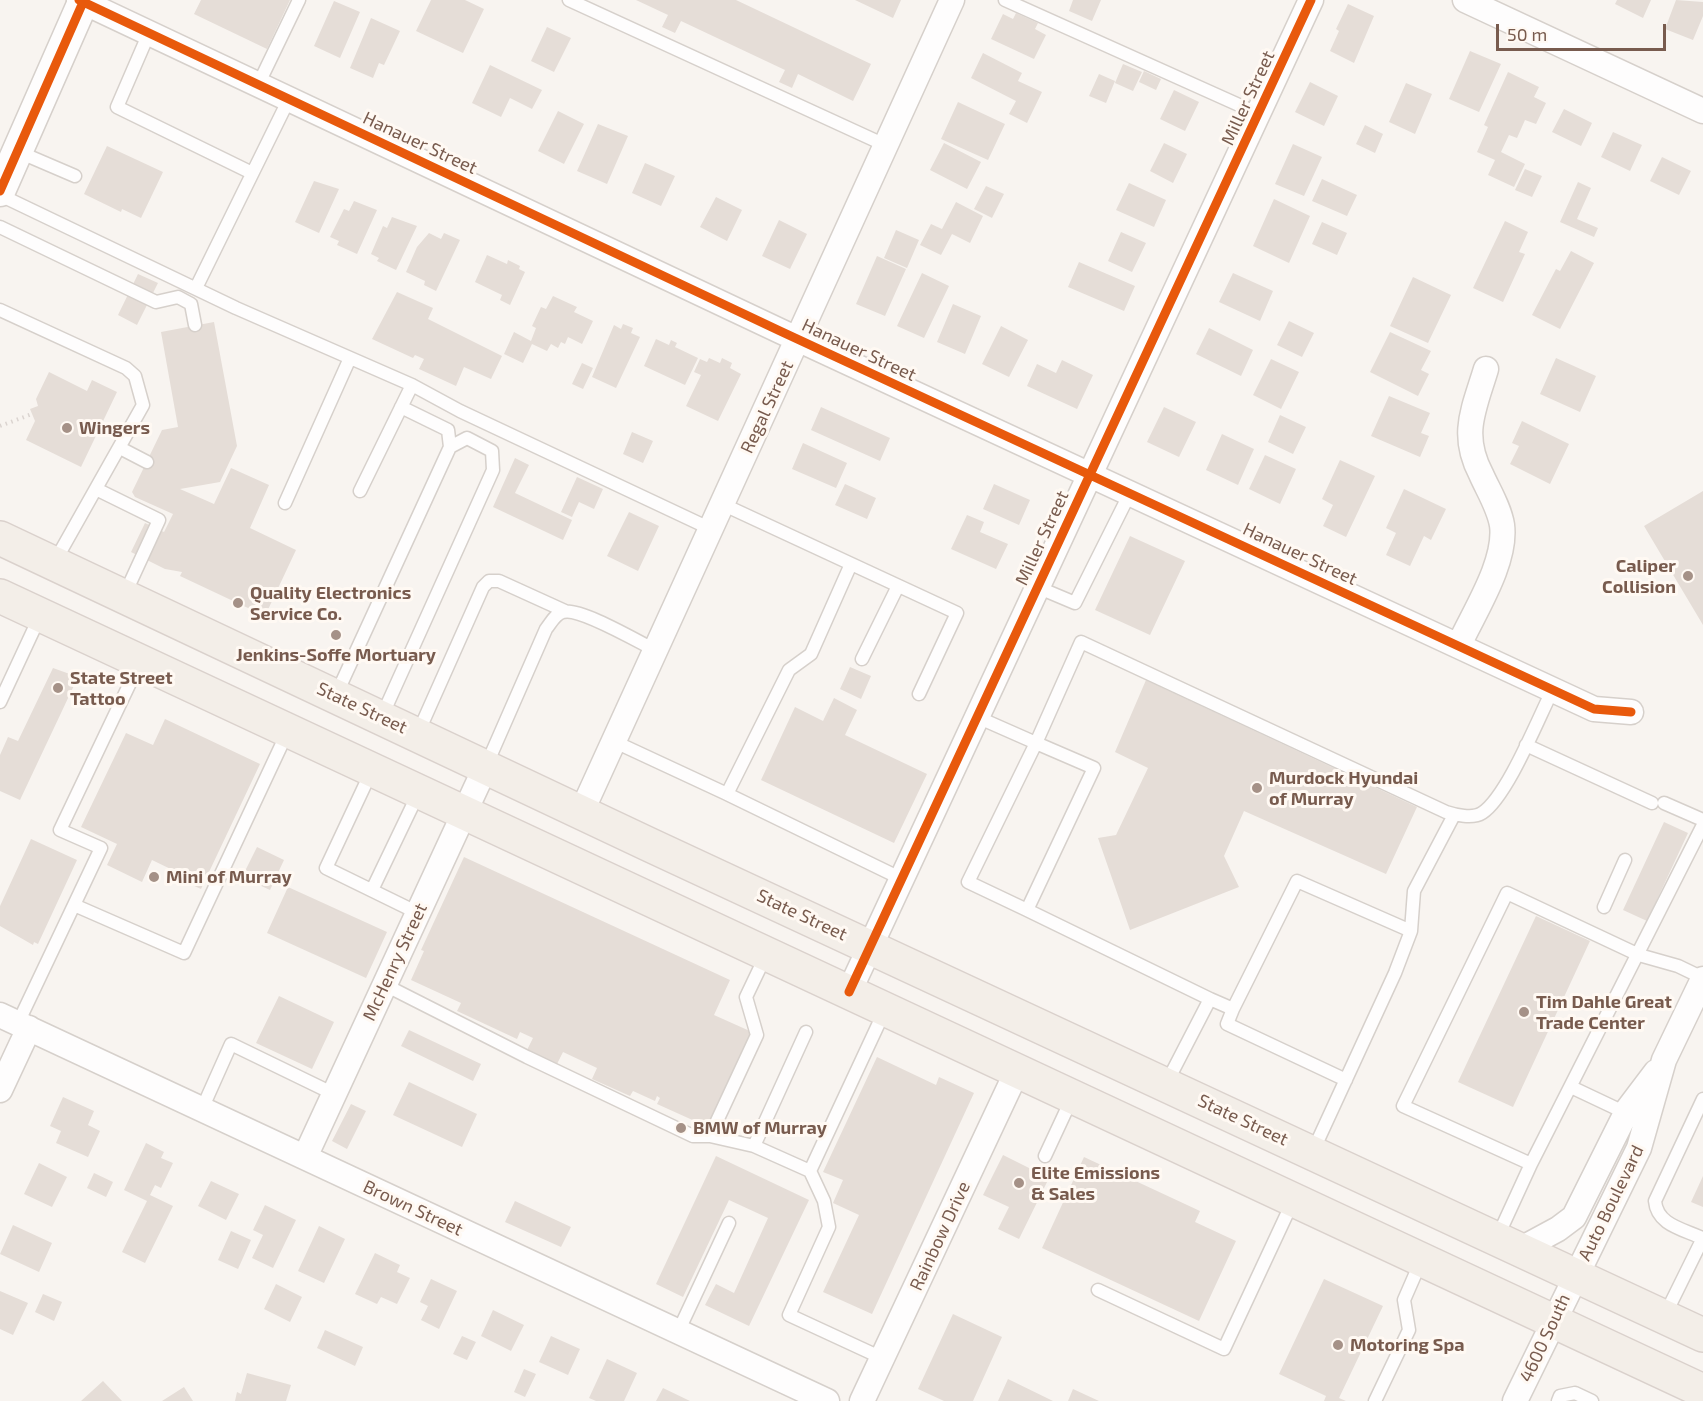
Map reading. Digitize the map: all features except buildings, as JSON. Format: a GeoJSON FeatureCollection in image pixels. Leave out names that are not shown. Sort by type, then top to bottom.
{"type":"FeatureCollection","features":[{"type":"Feature","properties":{"kind":"main road","name":"State Street"},"geometry":{"type":"LineString","coordinates":[[0,538],[336,695],[581,813],[1703,1335]]}},
{"type":"Feature","properties":{"kind":"main road"},"geometry":{"type":"LineString","coordinates":[[0,596],[1703,1391]]}},
{"type":"Feature","properties":{"kind":"street","name":"Regal Street"},"geometry":{"type":"LineString","coordinates":[[581,813],[952,0]]}},
{"type":"Feature","properties":{"kind":"street","name":"Miller Street"},"geometry":{"type":"LineString","coordinates":[[849,992],[1311,0]]}},
{"type":"Feature","properties":{"kind":"street"},"geometry":{"type":"LineString","coordinates":[[1467,0],[1703,111]]}},
{"type":"Feature","properties":{"kind":"street","name":"Hanauer Street"},"geometry":{"type":"LineString","coordinates":[[82,1],[798,340],[1594,709],[1631,712]]}},
{"type":"Feature","properties":{"kind":"street"},"geometry":{"type":"LineString","coordinates":[[0,193],[82,1]]}},
{"type":"Feature","properties":{"kind":"street"},"geometry":{"type":"LineString","coordinates":[[1459,645],[1494,568],[1502,540],[1498,513],[1469,447],[1470,422],[1486,369]]}},
{"type":"Feature","properties":{"kind":"street","name":"McHenry Street"},"geometry":{"type":"LineString","coordinates":[[305,1157],[486,766]]}},
{"type":"Feature","properties":{"kind":"street","name":"Auto Boulevard"},"geometry":{"type":"LineString","coordinates":[[1575,1275],[1593,1246],[1639,1149],[1664,1060],[1703,978]]}},
{"type":"Feature","properties":{"kind":"street"},"geometry":{"type":"LineString","coordinates":[[0,1090],[16,1022]]}},
{"type":"Feature","properties":{"kind":"street","name":"Brown Street"},"geometry":{"type":"LineString","coordinates":[[16,1022],[827,1401]]}},
{"type":"Feature","properties":{"kind":"street","name":"Auto Boulevard"},"geometry":{"type":"LineString","coordinates":[[1509,1244],[1558,1229],[1574,1217],[1626,1113],[1664,1060]]}},
{"type":"Feature","properties":{"kind":"street","name":"Rainbow Drive"},"geometry":{"type":"LineString","coordinates":[[862,1401],[1017,1071]]}},
{"type":"Feature","properties":{"kind":"street","name":"4600 South"},"geometry":{"type":"LineString","coordinates":[[1515,1401],[1575,1275]]}},
{"type":"Feature","properties":{"kind":"lane"},"geometry":{"type":"LineString","coordinates":[[258,85],[299,0]]}},
{"type":"Feature","properties":{"kind":"lane"},"geometry":{"type":"LineString","coordinates":[[569,0],[885,145]]}},
{"type":"Feature","properties":{"kind":"lane"},"geometry":{"type":"LineString","coordinates":[[1005,0],[1259,114]]}},
{"type":"Feature","properties":{"kind":"lane"},"geometry":{"type":"LineString","coordinates":[[149,33],[117,108],[252,173]]}},
{"type":"Feature","properties":{"kind":"lane"},"geometry":{"type":"LineString","coordinates":[[196,288],[289,99]]}},
{"type":"Feature","properties":{"kind":"lane"},"geometry":{"type":"LineString","coordinates":[[17,151],[75,176]]}},
{"type":"Feature","properties":{"kind":"lane"},"geometry":{"type":"LineString","coordinates":[[0,193],[196,288],[412,385],[460,411],[711,529]]}},
{"type":"Feature","properties":{"kind":"lane"},"geometry":{"type":"LineString","coordinates":[[0,227],[156,302],[178,297],[191,304],[195,325]]}},
{"type":"Feature","properties":{"kind":"lane"},"geometry":{"type":"LineString","coordinates":[[0,310],[126,368],[135,376],[143,405],[54,563]]}},
{"type":"Feature","properties":{"kind":"lane"},"geometry":{"type":"LineString","coordinates":[[285,503],[350,358]]}},
{"type":"Feature","properties":{"kind":"lane"},"geometry":{"type":"LineString","coordinates":[[360,490],[412,385]]}},
{"type":"Feature","properties":{"kind":"lane"},"geometry":{"type":"LineString","coordinates":[[336,695],[450,447],[448,430],[401,407]]}},
{"type":"Feature","properties":{"kind":"lane"},"geometry":{"type":"LineString","coordinates":[[381,717],[493,470],[492,450],[467,438],[450,447]]}},
{"type":"Feature","properties":{"kind":"lane"},"geometry":{"type":"LineString","coordinates":[[120,448],[147,462]]}},
{"type":"Feature","properties":{"kind":"lane"},"geometry":{"type":"LineString","coordinates":[[96,489],[159,520],[124,596]]}},
{"type":"Feature","properties":{"kind":"lane"},"geometry":{"type":"LineString","coordinates":[[1037,587],[1076,603],[1130,493]]}},
{"type":"Feature","properties":{"kind":"lane"},"geometry":{"type":"LineString","coordinates":[[722,504],[957,613],[919,694]]}},
{"type":"Feature","properties":{"kind":"lane"},"geometry":{"type":"LineString","coordinates":[[727,794],[789,670],[811,654],[851,564]]}},
{"type":"Feature","properties":{"kind":"lane"},"geometry":{"type":"LineString","coordinates":[[418,734],[483,587],[489,581],[499,581],[565,611],[579,614],[655,650]]}},
{"type":"Feature","properties":{"kind":"lane"},"geometry":{"type":"LineString","coordinates":[[862,659],[897,586]]}},
{"type":"Feature","properties":{"kind":"lane"},"geometry":{"type":"LineString","coordinates":[[486,766],[546,629],[556,615],[565,611]]}},
{"type":"Feature","properties":{"kind":"lane"},"geometry":{"type":"LineString","coordinates":[[0,702],[41,615]]}},
{"type":"Feature","properties":{"kind":"lane"},"geometry":{"type":"LineString","coordinates":[[1233,1009],[968,882],[1036,743],[1081,642],[1454,815],[1479,815],[1497,801],[1553,689]]}},
{"type":"Feature","properties":{"kind":"lane"},"geometry":{"type":"LineString","coordinates":[[16,1022],[101,848],[60,830],[141,661]]}},
{"type":"Feature","properties":{"kind":"lane"},"geometry":{"type":"LineString","coordinates":[[977,717],[1094,768],[1027,910]]}},
{"type":"Feature","properties":{"kind":"lane"},"geometry":{"type":"LineString","coordinates":[[74,905],[184,953],[289,730]]}},
{"type":"Feature","properties":{"kind":"lane"},"geometry":{"type":"LineString","coordinates":[[614,741],[902,879]]}},
{"type":"Feature","properties":{"kind":"lane"},"geometry":{"type":"LineString","coordinates":[[1526,745],[1658,803],[1703,820]]}},
{"type":"Feature","properties":{"kind":"lane"},"geometry":{"type":"LineString","coordinates":[[372,769],[326,868],[418,913]]}},
{"type":"Feature","properties":{"kind":"lane"},"geometry":{"type":"LineString","coordinates":[[372,890],[419,791]]}},
{"type":"Feature","properties":{"kind":"lane"},"geometry":{"type":"LineString","coordinates":[[1313,1152],[1412,931],[1414,891],[1454,815]]}},
{"type":"Feature","properties":{"kind":"lane"},"geometry":{"type":"LineString","coordinates":[[1509,1244],[1531,1164],[1703,825]]}},
{"type":"Feature","properties":{"kind":"lane"},"geometry":{"type":"LineString","coordinates":[[1604,908],[1625,860]]}},
{"type":"Feature","properties":{"kind":"lane"},"geometry":{"type":"LineString","coordinates":[[1346,1080],[1227,1024],[1233,1009],[1297,881],[1412,931]]}},
{"type":"Feature","properties":{"kind":"lane"},"geometry":{"type":"LineString","coordinates":[[1531,1164],[1403,1106],[1508,893],[1639,955],[1678,966],[1703,978]]}},
{"type":"Feature","properties":{"kind":"lane"},"geometry":{"type":"LineString","coordinates":[[710,1136],[757,1035],[746,997],[766,954]]}},
{"type":"Feature","properties":{"kind":"lane"},"geometry":{"type":"LineString","coordinates":[[385,985],[527,1057],[693,1136],[710,1136],[754,1146],[810,1171],[824,1201],[829,1227],[789,1315],[882,1358]]}},
{"type":"Feature","properties":{"kind":"lane"},"geometry":{"type":"LineString","coordinates":[[1166,1084],[1210,999]]}},
{"type":"Feature","properties":{"kind":"lane"},"geometry":{"type":"LineString","coordinates":[[810,1171],[885,1009]]}},
{"type":"Feature","properties":{"kind":"lane"},"geometry":{"type":"LineString","coordinates":[[754,1146],[806,1032]]}},
{"type":"Feature","properties":{"kind":"lane"},"geometry":{"type":"LineString","coordinates":[[201,1109],[231,1044],[334,1094]]}},
{"type":"Feature","properties":{"kind":"lane"},"geometry":{"type":"LineString","coordinates":[[1571,1087],[1626,1113]]}},
{"type":"Feature","properties":{"kind":"lane"},"geometry":{"type":"LineString","coordinates":[[1045,1156],[1072,1097]]}},
{"type":"Feature","properties":{"kind":"lane"},"geometry":{"type":"LineString","coordinates":[[1665,1316],[1703,1238],[1663,1221],[1657,1215],[1655,1201],[1703,1099]]}},
{"type":"Feature","properties":{"kind":"lane"},"geometry":{"type":"LineString","coordinates":[[1098,1290],[1224,1349],[1293,1200]]}},
{"type":"Feature","properties":{"kind":"lane"},"geometry":{"type":"LineString","coordinates":[[678,1332],[729,1222]]}},
{"type":"Feature","properties":{"kind":"lane"},"geometry":{"type":"LineString","coordinates":[[1375,1401],[1409,1330],[1404,1300],[1421,1260]]}},
{"type":"Feature","properties":{"kind":"lane"},"geometry":{"type":"LineString","coordinates":[[1558,1401],[1560,1396],[1575,1393],[1592,1401]]}},
{"type":"Feature","properties":{"kind":"path"},"geometry":{"type":"LineString","coordinates":[[0,426],[32,414]]}},
{"type":"Feature","properties":{"kind":"cycle path"},"geometry":{"type":"LineString","coordinates":[[79,0],[780,331],[1594,709],[1631,712]]}},
{"type":"Feature","properties":{"kind":"cycle path"},"geometry":{"type":"LineString","coordinates":[[0,191],[84,0]]}},
{"type":"Feature","properties":{"kind":"cycle path"},"geometry":{"type":"LineString","coordinates":[[849,992],[1311,0]]}},
{"type":"Feature","properties":{"kind":"place","name":"Wingers"},"geometry":{"type":"Point","coordinates":[67,428]}},
{"type":"Feature","properties":{"kind":"place","name":"Caliper Collision"},"geometry":{"type":"Point","coordinates":[1688,576]}},
{"type":"Feature","properties":{"kind":"place","name":"Quality Electronics Service Co."},"geometry":{"type":"Point","coordinates":[238,603]}},
{"type":"Feature","properties":{"kind":"place","name":"Jenkins-Soffe Mortuary"},"geometry":{"type":"Point","coordinates":[336,635]}},
{"type":"Feature","properties":{"kind":"place","name":"State Street Tattoo"},"geometry":{"type":"Point","coordinates":[58,688]}},
{"type":"Feature","properties":{"kind":"place","name":"Murdock Hyundai of Murray"},"geometry":{"type":"Point","coordinates":[1257,788]}},
{"type":"Feature","properties":{"kind":"place","name":"Mini of Murray"},"geometry":{"type":"Point","coordinates":[154,877]}},
{"type":"Feature","properties":{"kind":"place","name":"Tim Dahle Great Trade Center"},"geometry":{"type":"Point","coordinates":[1524,1012]}},
{"type":"Feature","properties":{"kind":"place","name":"BMW of Murray"},"geometry":{"type":"Point","coordinates":[681,1128]}},
{"type":"Feature","properties":{"kind":"place","name":"Elite Emissions & Sales"},"geometry":{"type":"Point","coordinates":[1019,1183]}},
{"type":"Feature","properties":{"kind":"place","name":"Motoring Spa"},"geometry":{"type":"Point","coordinates":[1338,1345]}}]}
